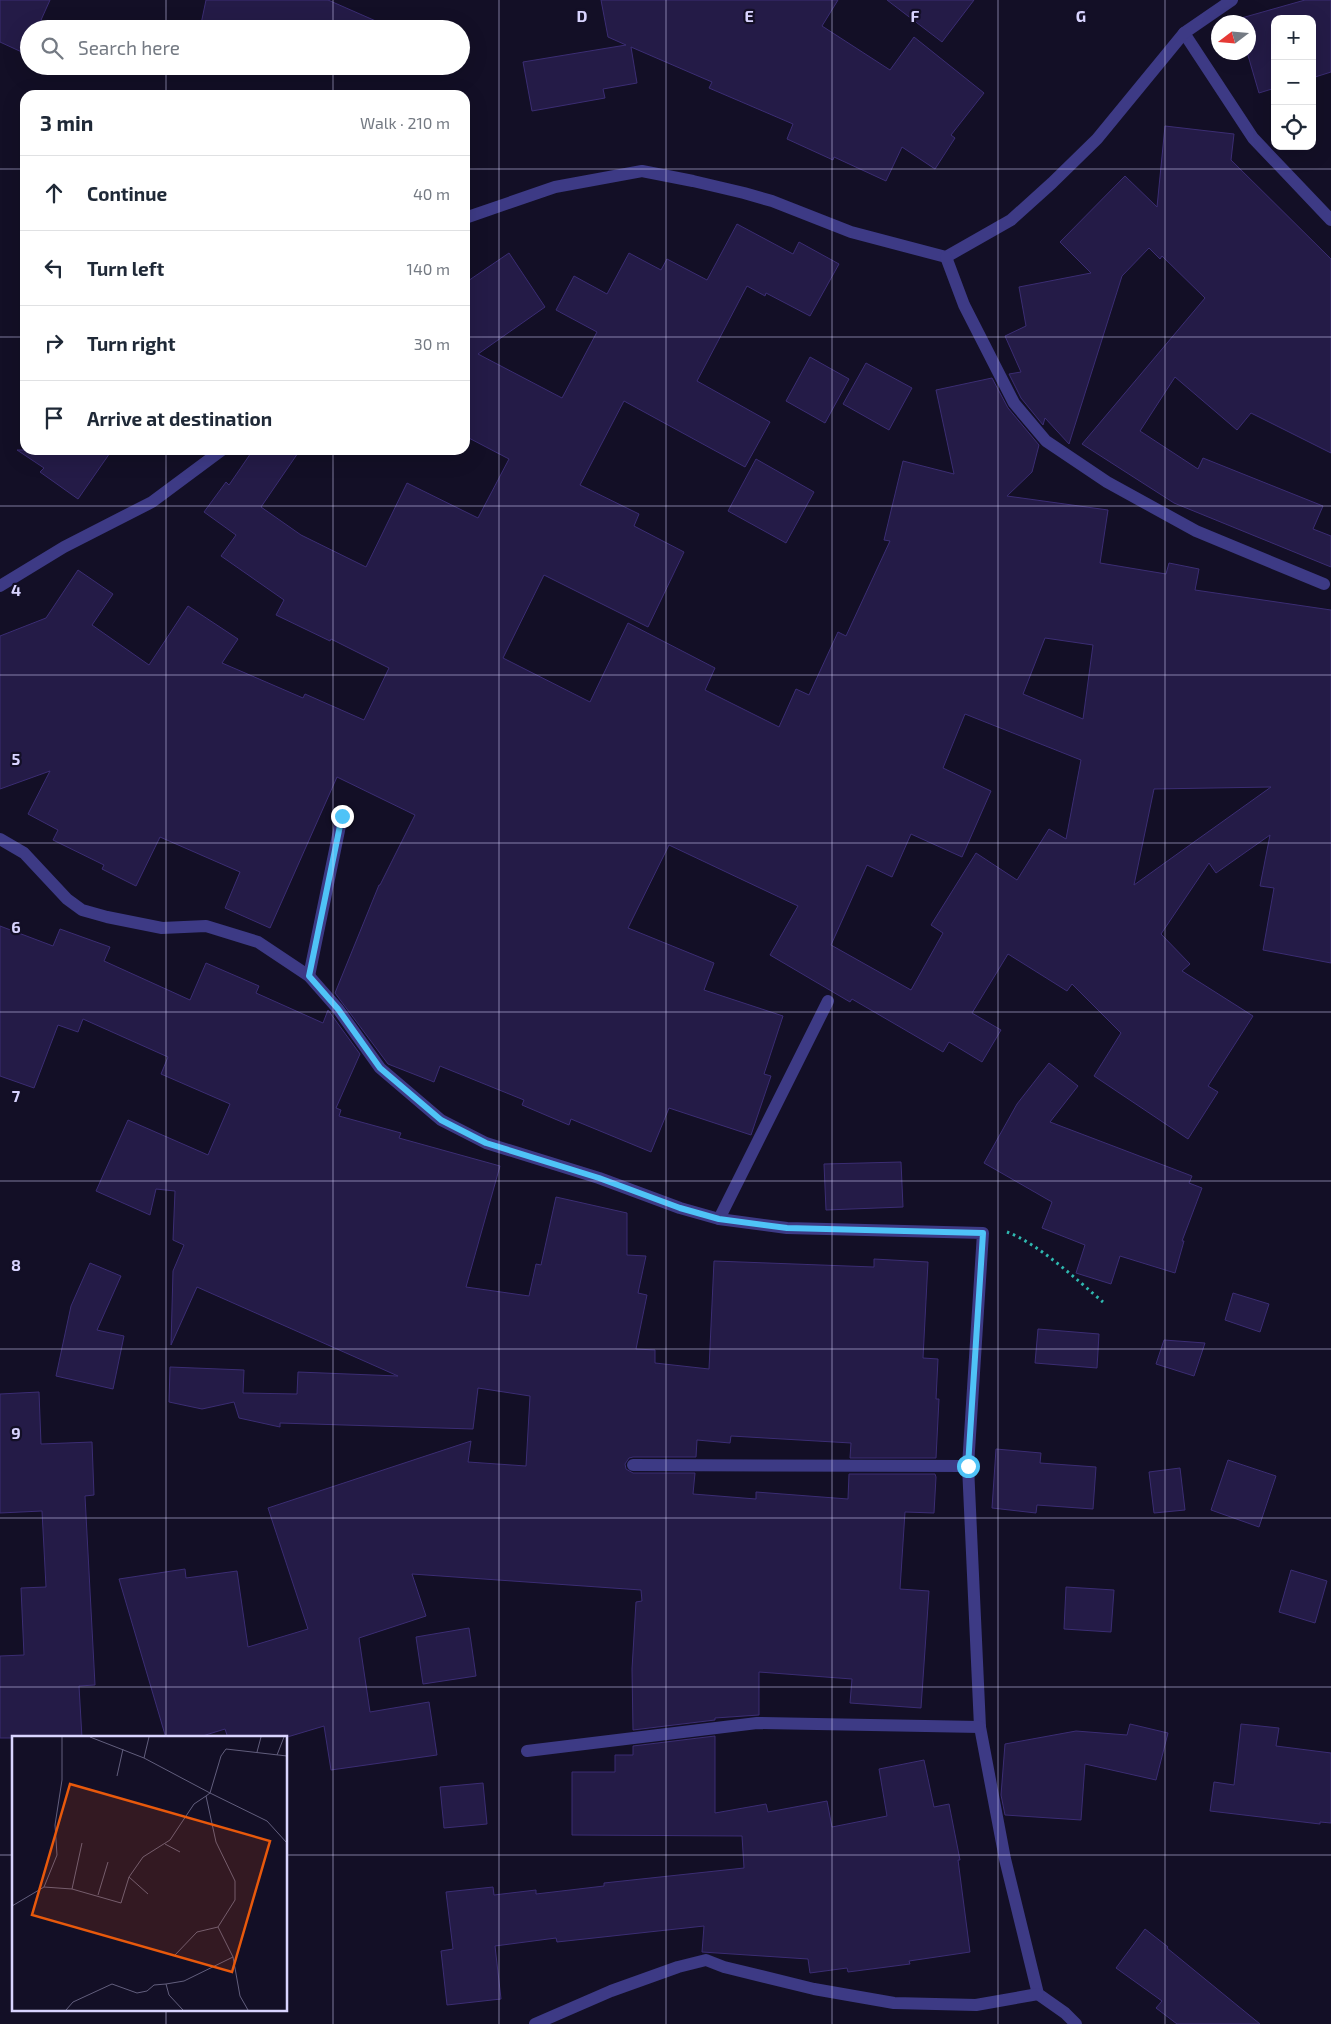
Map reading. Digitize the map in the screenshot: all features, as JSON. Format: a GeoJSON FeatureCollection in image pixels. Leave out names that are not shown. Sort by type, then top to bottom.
{"type":"FeatureCollection","features":[{"type":"Feature","properties":{"kind":"street"},"geometry":{"type":"LineString","coordinates":[[470,216],[555,187],[642,171],[693,180],[744,193],[772,201],[851,232],[946,257],[1011,220],[1052,184],[1097,139],[1184,33],[1232,0]]}},
{"type":"Feature","properties":{"kind":"street"},"geometry":{"type":"LineString","coordinates":[[1184,33],[1253,138],[1331,220]]}},
{"type":"Feature","properties":{"kind":"street"},"geometry":{"type":"LineString","coordinates":[[946,257],[964,305],[1014,403],[1046,441],[1107,482],[1196,531],[1324,584]]}},
{"type":"Feature","properties":{"kind":"street"},"geometry":{"type":"LineString","coordinates":[[0,586],[64,547],[152,502],[215,455]]}},
{"type":"Feature","properties":{"kind":"street"},"geometry":{"type":"LineString","coordinates":[[309,976],[342,816]]}},
{"type":"Feature","properties":{"kind":"street"},"geometry":{"type":"LineString","coordinates":[[0,839],[24,853],[67,899],[82,910],[107,918],[162,928],[206,926],[258,942],[309,976],[338,1009],[380,1068],[441,1120],[486,1143],[599,1178],[680,1208],[719,1219],[787,1228],[983,1233],[968,1466],[980,1727],[1005,1859],[1038,1994],[1065,2013],[1076,2024]]}},
{"type":"Feature","properties":{"kind":"street"},"geometry":{"type":"LineString","coordinates":[[719,1219],[828,1001]]}},
{"type":"Feature","properties":{"kind":"street"},"geometry":{"type":"LineString","coordinates":[[633,1465],[968,1466]]}},
{"type":"Feature","properties":{"kind":"street"},"geometry":{"type":"LineString","coordinates":[[526,1751],[757,1723],[980,1727]]}},
{"type":"Feature","properties":{"kind":"street"},"geometry":{"type":"LineString","coordinates":[[535,2024],[611,1991],[678,1967],[706,1960],[724,1967],[814,1990],[894,2003],[976,2005],[1038,1994]]}},
{"type":"Feature","properties":{"kind":"path"},"geometry":{"type":"LineString","coordinates":[[983,1233],[1008,1232],[1020,1238],[1062,1266],[1103,1302]]}},
{"type":"Feature","properties":{"kind":"building"},"geometry":{"type":"Polygon","coordinates":[[[0,0],[50,0],[41,20],[20,20],[20,51],[0,42],[0,0]]]}},
{"type":"Feature","properties":{"kind":"building"},"geometry":{"type":"Polygon","coordinates":[[[206,0],[328,0],[374,20],[202,20],[206,0]]]}},
{"type":"Feature","properties":{"kind":"building"},"geometry":{"type":"Polygon","coordinates":[[[601,0],[838,0],[822,26],[890,70],[914,37],[984,93],[951,135],[955,138],[935,169],[902,147],[886,181],[834,157],[833,160],[787,139],[793,124],[709,88],[712,82],[631,47],[637,83],[603,89],[605,98],[532,111],[523,62],[626,45],[608,37],[601,0]]]}},
{"type":"Feature","properties":{"kind":"building"},"geometry":{"type":"Polygon","coordinates":[[[887,0],[974,0],[942,42],[887,0]]]}},
{"type":"Feature","properties":{"kind":"building"},"geometry":{"type":"Polygon","coordinates":[[[1305,0],[1331,0],[1331,72],[1316,77],[1316,15],[1271,15],[1271,89],[1259,93],[1249,60],[1256,60],[1256,15],[1252,15],[1305,0]]]}},
{"type":"Feature","properties":{"kind":"building"},"geometry":{"type":"Polygon","coordinates":[[[1165,126],[1234,134],[1231,160],[1331,259],[1331,453],[1251,413],[1237,430],[1175,377],[1140,431],[1198,469],[1203,458],[1323,506],[1313,529],[1331,536],[1331,567],[1174,503],[1082,444],[1205,298],[1162,256],[1160,259],[1149,248],[1122,276],[1069,444],[1045,418],[1043,425],[1021,398],[1009,374],[1021,372],[1005,336],[1026,326],[1019,287],[1091,273],[1060,242],[1125,176],[1157,207],[1165,126]]]}},
{"type":"Feature","properties":{"kind":"building"},"geometry":{"type":"Polygon","coordinates":[[[737,224],[793,254],[799,242],[839,264],[810,316],[766,293],[765,296],[747,286],[697,381],[770,422],[745,467],[624,401],[580,485],[639,514],[634,526],[684,552],[648,627],[544,575],[503,658],[590,702],[628,623],[715,668],[705,690],[779,727],[796,689],[809,695],[838,632],[846,636],[890,541],[884,540],[903,461],[954,474],[936,390],[992,378],[1008,408],[1039,445],[1032,472],[1007,496],[1108,510],[1100,563],[1166,574],[1169,563],[1199,569],[1195,590],[1331,610],[1331,963],[1263,950],[1274,888],[1260,886],[1270,835],[1216,873],[1209,863],[1161,934],[1190,964],[1182,971],[1253,1016],[1208,1086],[1218,1092],[1188,1139],[1094,1076],[1121,1033],[1072,984],[1067,991],[1008,954],[972,1013],[1001,1030],[982,1062],[949,1042],[943,1052],[852,999],[850,1002],[770,955],[798,906],[669,845],[628,928],[714,963],[704,990],[783,1016],[764,1074],[771,1076],[751,1135],[669,1108],[651,1152],[571,1119],[569,1125],[522,1105],[524,1100],[440,1066],[434,1082],[388,1064],[335,993],[379,885],[415,815],[337,777],[270,928],[225,908],[240,872],[160,837],[136,886],[102,869],[104,865],[53,840],[58,830],[28,814],[50,771],[0,789],[0,636],[46,618],[78,570],[113,594],[92,625],[149,665],[188,606],[238,639],[222,663],[303,698],[305,694],[364,720],[389,668],[331,639],[330,641],[276,615],[284,600],[221,556],[236,535],[204,512],[226,482],[229,485],[250,455],[297,455],[261,507],[301,535],[366,567],[407,483],[478,518],[509,459],[470,439],[470,280],[509,253],[545,307],[478,354],[562,398],[597,332],[556,310],[574,276],[607,294],[629,253],[661,270],[667,259],[707,280],[737,224]],[[1045,638],[1023,694],[1083,719],[1093,645],[1045,638]],[[965,714],[943,768],[991,791],[962,857],[911,834],[892,877],[867,865],[831,945],[911,990],[943,933],[931,925],[976,853],[1017,880],[1049,829],[1066,839],[1081,760],[965,714]],[[1271,787],[1154,789],[1134,885],[1271,787]]]}},
{"type":"Feature","properties":{"kind":"building"},"geometry":{"type":"Polygon","coordinates":[[[810,357],[849,379],[825,423],[786,401],[810,357]]]}},
{"type":"Feature","properties":{"kind":"building"},"geometry":{"type":"Polygon","coordinates":[[[866,363],[912,388],[889,430],[843,404],[866,363]]]}},
{"type":"Feature","properties":{"kind":"building"},"geometry":{"type":"Polygon","coordinates":[[[24,455],[109,455],[78,499],[40,472],[44,468],[24,455]]]}},
{"type":"Feature","properties":{"kind":"building"},"geometry":{"type":"Polygon","coordinates":[[[756,459],[814,492],[786,543],[728,511],[756,459]]]}},
{"type":"Feature","properties":{"kind":"building"},"geometry":{"type":"Polygon","coordinates":[[[0,926],[53,946],[60,929],[110,947],[104,961],[190,1000],[206,963],[259,986],[256,993],[323,1023],[328,1010],[360,1054],[336,1108],[341,1110],[339,1116],[401,1133],[399,1138],[500,1166],[466,1287],[529,1296],[536,1264],[541,1265],[556,1197],[627,1213],[627,1255],[646,1256],[638,1293],[647,1295],[636,1349],[655,1350],[655,1363],[709,1369],[714,1261],[874,1267],[874,1259],[928,1262],[923,1358],[938,1359],[936,1399],[939,1399],[936,1458],[850,1458],[851,1443],[731,1436],[730,1443],[697,1440],[696,1457],[633,1457],[629,1458],[625,1464],[626,1469],[633,1473],[695,1473],[693,1494],[756,1499],[756,1492],[848,1499],[849,1474],[935,1474],[934,1513],[905,1512],[900,1589],[929,1591],[921,1708],[850,1703],[852,1679],[759,1672],[759,1715],[715,1718],[715,1720],[633,1730],[632,1669],[636,1602],[642,1601],[641,1590],[412,1574],[426,1616],[359,1638],[370,1712],[429,1702],[437,1755],[331,1770],[324,1726],[288,1737],[227,1736],[225,1729],[202,1736],[165,1736],[119,1579],[185,1569],[186,1578],[237,1571],[248,1647],[308,1629],[268,1508],[471,1441],[468,1462],[526,1466],[530,1396],[478,1388],[473,1429],[280,1423],[280,1427],[239,1418],[234,1402],[202,1409],[169,1402],[170,1367],[244,1370],[243,1393],[297,1394],[298,1372],[398,1376],[197,1287],[171,1345],[173,1271],[184,1245],[173,1240],[175,1191],[156,1189],[150,1215],[96,1191],[128,1120],[208,1155],[230,1104],[161,1074],[168,1057],[83,1019],[78,1032],[58,1025],[34,1088],[0,1076],[0,926]]]}},
{"type":"Feature","properties":{"kind":"building"},"geometry":{"type":"Polygon","coordinates":[[[1049,1063],[1078,1086],[1050,1122],[1192,1176],[1189,1183],[1202,1188],[1182,1241],[1184,1241],[1175,1273],[1120,1256],[1111,1284],[1076,1273],[1085,1245],[1042,1228],[1052,1202],[984,1163],[1017,1104],[1049,1063]]]}},
{"type":"Feature","properties":{"kind":"building"},"geometry":{"type":"Polygon","coordinates":[[[901,1162],[903,1207],[826,1210],[824,1164],[901,1162]]]}},
{"type":"Feature","properties":{"kind":"building"},"geometry":{"type":"Polygon","coordinates":[[[90,1263],[121,1276],[97,1330],[124,1336],[113,1389],[56,1376],[71,1306],[90,1263]]]}},
{"type":"Feature","properties":{"kind":"building"},"geometry":{"type":"Polygon","coordinates":[[[1233,1293],[1269,1304],[1260,1332],[1225,1320],[1233,1293]]]}},
{"type":"Feature","properties":{"kind":"building"},"geometry":{"type":"Polygon","coordinates":[[[1038,1329],[1099,1334],[1097,1368],[1035,1363],[1038,1329]]]}},
{"type":"Feature","properties":{"kind":"building"},"geometry":{"type":"Polygon","coordinates":[[[1164,1340],[1205,1343],[1194,1376],[1156,1364],[1164,1340]]]}},
{"type":"Feature","properties":{"kind":"building"},"geometry":{"type":"Polygon","coordinates":[[[39,1392],[41,1444],[92,1442],[94,1495],[85,1496],[95,1685],[79,1686],[82,1736],[12,1736],[12,1738],[0,1738],[0,1656],[24,1655],[21,1588],[46,1587],[42,1511],[0,1513],[0,1394],[39,1392]]]}},
{"type":"Feature","properties":{"kind":"building"},"geometry":{"type":"Polygon","coordinates":[[[996,1449],[1041,1453],[1040,1463],[1096,1467],[1093,1509],[1037,1505],[1036,1513],[992,1508],[996,1449]]]}},
{"type":"Feature","properties":{"kind":"building"},"geometry":{"type":"Polygon","coordinates":[[[1228,1460],[1276,1476],[1259,1527],[1211,1510],[1228,1460]]]}},
{"type":"Feature","properties":{"kind":"building"},"geometry":{"type":"Polygon","coordinates":[[[1180,1468],[1185,1510],[1154,1513],[1149,1472],[1180,1468]]]}},
{"type":"Feature","properties":{"kind":"building"},"geometry":{"type":"Polygon","coordinates":[[[1291,1570],[1327,1581],[1315,1623],[1279,1612],[1291,1570]]]}},
{"type":"Feature","properties":{"kind":"building"},"geometry":{"type":"Polygon","coordinates":[[[1066,1587],[1114,1590],[1111,1632],[1064,1629],[1066,1587]]]}},
{"type":"Feature","properties":{"kind":"building"},"geometry":{"type":"Polygon","coordinates":[[[469,1628],[476,1676],[423,1684],[416,1637],[469,1628]]]}},
{"type":"Feature","properties":{"kind":"building"},"geometry":{"type":"Polygon","coordinates":[[[1130,1724],[1168,1733],[1156,1780],[1085,1764],[1081,1820],[1005,1815],[1001,1795],[1005,1744],[1076,1731],[1127,1735],[1130,1724]]]}},
{"type":"Feature","properties":{"kind":"building"},"geometry":{"type":"Polygon","coordinates":[[[1241,1724],[1279,1728],[1276,1746],[1331,1753],[1331,1823],[1320,1822],[1320,1824],[1210,1811],[1214,1782],[1234,1785],[1241,1724]]]}},
{"type":"Feature","properties":{"kind":"building"},"geometry":{"type":"Polygon","coordinates":[[[715,1736],[715,1813],[766,1804],[768,1812],[827,1801],[832,1827],[887,1816],[879,1769],[924,1760],[934,1807],[949,1804],[960,1860],[958,1860],[970,1952],[909,1961],[910,1964],[848,1972],[847,1968],[810,1973],[808,1959],[702,1952],[704,1926],[557,1942],[556,1938],[495,1946],[501,1999],[447,2005],[441,1951],[453,1949],[446,1892],[493,1887],[494,1895],[536,1890],[536,1894],[604,1886],[604,1883],[744,1868],[742,1836],[572,1835],[572,1772],[615,1772],[615,1755],[633,1755],[633,1746],[715,1736]]]}},
{"type":"Feature","properties":{"kind":"building"},"geometry":{"type":"Polygon","coordinates":[[[483,1783],[487,1824],[444,1828],[440,1787],[483,1783]]]}},
{"type":"Feature","properties":{"kind":"building"},"geometry":{"type":"Polygon","coordinates":[[[1145,1929],[1260,2024],[1177,2024],[1156,2008],[1162,2001],[1116,1968],[1145,1929]]]}},
{"type":"Feature","properties":{"kind":"route"},"geometry":{"type":"LineString","coordinates":[[342,816],[309,976],[338,1009],[380,1068],[441,1120],[486,1143],[599,1178],[680,1208],[719,1219],[787,1228],[983,1233],[968,1466]]}}]}
